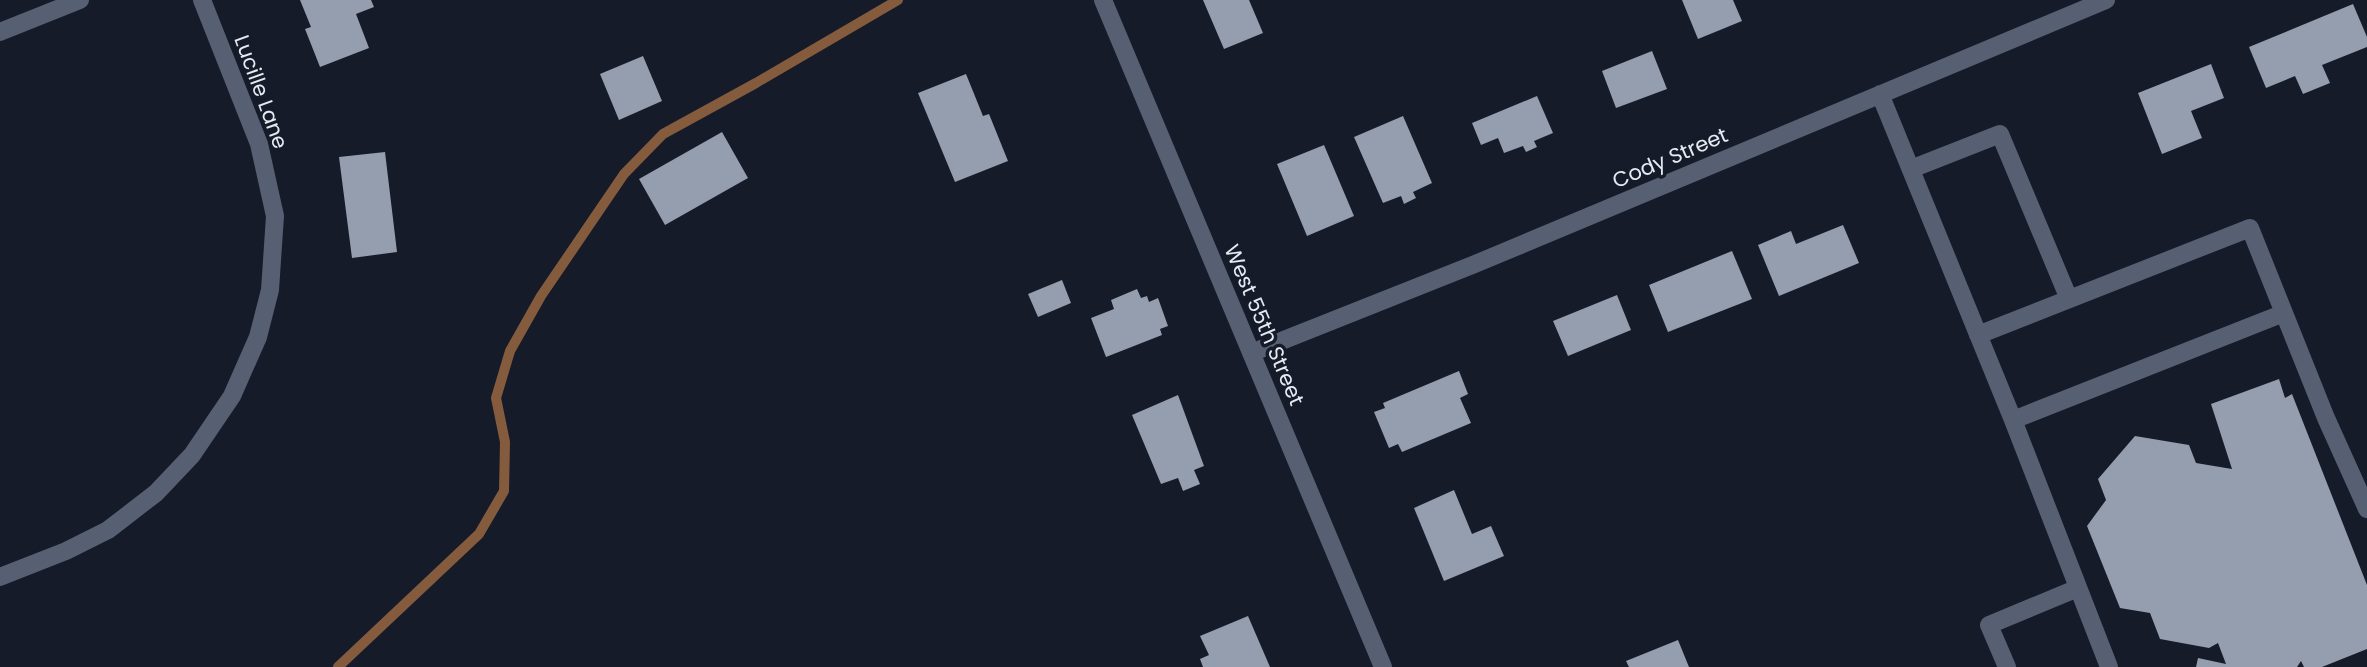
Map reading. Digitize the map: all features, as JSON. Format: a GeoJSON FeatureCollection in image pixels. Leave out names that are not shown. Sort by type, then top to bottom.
{"type":"FeatureCollection","features":[{"type":"Feature","properties":{"kind":"street"},"geometry":{"type":"LineString","coordinates":[[0,32],[80,0]]}},
{"type":"Feature","properties":{"kind":"street","name":"Lucille Lane"},"geometry":{"type":"LineString","coordinates":[[0,577],[66,551],[108,530],[156,494],[192,455],[232,396],[258,337],[270,290],[275,216],[259,144],[202,0]]}},
{"type":"Feature","properties":{"kind":"street","name":"West 55th Street"},"geometry":{"type":"LineString","coordinates":[[1103,0],[1383,667]]}},
{"type":"Feature","properties":{"kind":"street","name":"Cody Street"},"geometry":{"type":"LineString","coordinates":[[1251,353],[1475,264],[2106,0]]}},
{"type":"Feature","properties":{"kind":"street"},"geometry":{"type":"LineString","coordinates":[[1881,94],[2013,420],[2109,667]]}},
{"type":"Feature","properties":{"kind":"street"},"geometry":{"type":"LineString","coordinates":[[1911,169],[2000,134],[2068,299]]}},
{"type":"Feature","properties":{"kind":"street"},"geometry":{"type":"LineString","coordinates":[[1978,335],[2250,228],[2326,418],[2367,509]]}},
{"type":"Feature","properties":{"kind":"street"},"geometry":{"type":"LineString","coordinates":[[2013,420],[2284,313]]}},
{"type":"Feature","properties":{"kind":"street"},"geometry":{"type":"LineString","coordinates":[[2007,667],[1989,625],[2078,587]]}},
{"type":"Feature","properties":{"kind":"building"},"geometry":{"type":"Polygon","coordinates":[[[300,0],[371,0],[374,7],[356,14],[369,48],[320,67],[305,29],[311,27],[300,0]]]}},
{"type":"Feature","properties":{"kind":"building"},"geometry":{"type":"Polygon","coordinates":[[[1203,0],[1249,0],[1263,33],[1224,49],[1203,0]]]}},
{"type":"Feature","properties":{"kind":"building"},"geometry":{"type":"Polygon","coordinates":[[[1682,0],[1733,0],[1742,21],[1698,39],[1682,0]]]}},
{"type":"Feature","properties":{"kind":"building"},"geometry":{"type":"Polygon","coordinates":[[[2353,4],[2367,37],[2367,47],[2322,65],[2330,83],[2303,94],[2295,76],[2266,88],[2249,47],[2353,4]]]}},
{"type":"Feature","properties":{"kind":"building"},"geometry":{"type":"Polygon","coordinates":[[[1652,51],[1667,89],[1616,108],[1602,71],[1652,51]]]}},
{"type":"Feature","properties":{"kind":"building"},"geometry":{"type":"Polygon","coordinates":[[[643,56],[662,101],[619,120],[600,74],[643,56]]]}},
{"type":"Feature","properties":{"kind":"building"},"geometry":{"type":"Polygon","coordinates":[[[2211,64],[2224,98],[2191,111],[2202,138],[2162,154],[2138,93],[2211,64]]]}},
{"type":"Feature","properties":{"kind":"building"},"geometry":{"type":"Polygon","coordinates":[[[966,74],[983,116],[989,114],[1008,161],[955,182],[918,93],[966,74]]]}},
{"type":"Feature","properties":{"kind":"building"},"geometry":{"type":"Polygon","coordinates":[[[1537,96],[1553,133],[1534,141],[1537,147],[1526,152],[1523,146],[1504,153],[1498,138],[1481,145],[1472,123],[1537,96]]]}},
{"type":"Feature","properties":{"kind":"building"},"geometry":{"type":"Polygon","coordinates":[[[1403,116],[1432,183],[1413,192],[1416,198],[1404,204],[1401,196],[1383,203],[1354,137],[1403,116]]]}},
{"type":"Feature","properties":{"kind":"building"},"geometry":{"type":"Polygon","coordinates":[[[722,132],[748,178],[665,225],[639,179],[722,132]]]}},
{"type":"Feature","properties":{"kind":"building"},"geometry":{"type":"Polygon","coordinates":[[[1324,145],[1354,216],[1307,236],[1277,164],[1324,145]]]}},
{"type":"Feature","properties":{"kind":"building"},"geometry":{"type":"Polygon","coordinates":[[[385,152],[397,252],[352,258],[339,157],[385,152]]]}},
{"type":"Feature","properties":{"kind":"building"},"geometry":{"type":"Polygon","coordinates":[[[1843,225],[1859,263],[1779,296],[1758,245],[1791,231],[1796,244],[1843,225]]]}},
{"type":"Feature","properties":{"kind":"building"},"geometry":{"type":"Polygon","coordinates":[[[1732,251],[1752,299],[1668,332],[1649,285],[1732,251]]]}},
{"type":"Feature","properties":{"kind":"building"},"geometry":{"type":"Polygon","coordinates":[[[1062,280],[1071,303],[1038,317],[1028,294],[1062,280]]]}},
{"type":"Feature","properties":{"kind":"building"},"geometry":{"type":"Polygon","coordinates":[[[1137,289],[1141,298],[1147,296],[1149,302],[1158,298],[1168,326],[1160,329],[1162,335],[1106,357],[1091,318],[1114,309],[1111,300],[1137,289]]]}},
{"type":"Feature","properties":{"kind":"building"},"geometry":{"type":"Polygon","coordinates":[[[1617,295],[1631,330],[1568,356],[1553,321],[1617,295]]]}},
{"type":"Feature","properties":{"kind":"building"},"geometry":{"type":"Polygon","coordinates":[[[1459,371],[1468,394],[1460,398],[1471,423],[1402,452],[1398,444],[1389,448],[1374,412],[1385,408],[1383,403],[1459,371]]]}},
{"type":"Feature","properties":{"kind":"building"},"geometry":{"type":"Polygon","coordinates":[[[2279,379],[2285,398],[2292,394],[2367,585],[2367,649],[2322,667],[2304,667],[2301,661],[2297,667],[2196,667],[2198,658],[2226,664],[2218,643],[2209,648],[2160,639],[2150,613],[2120,608],[2087,526],[2106,500],[2098,479],[2135,436],[2189,445],[2196,463],[2232,469],[2211,404],[2279,379]]]}},
{"type":"Feature","properties":{"kind":"building"},"geometry":{"type":"Polygon","coordinates":[[[1178,395],[1204,466],[1194,470],[1200,484],[1183,491],[1178,478],[1161,484],[1132,415],[1178,395]]]}},
{"type":"Feature","properties":{"kind":"building"},"geometry":{"type":"Polygon","coordinates":[[[1454,490],[1472,534],[1491,526],[1504,556],[1444,581],[1414,508],[1454,490]]]}},
{"type":"Feature","properties":{"kind":"building"},"geometry":{"type":"Polygon","coordinates":[[[1248,616],[1270,667],[1203,667],[1200,659],[1209,655],[1200,636],[1248,616]]]}},
{"type":"Feature","properties":{"kind":"building"},"geometry":{"type":"Polygon","coordinates":[[[1678,640],[1689,667],[1629,667],[1626,661],[1678,640]]]}},
{"type":"Feature","properties":{"kind":"waterway"},"geometry":{"type":"LineString","coordinates":[[338,667],[479,534],[504,491],[505,442],[496,398],[510,351],[541,296],[624,174],[663,134],[898,0]]}}]}
